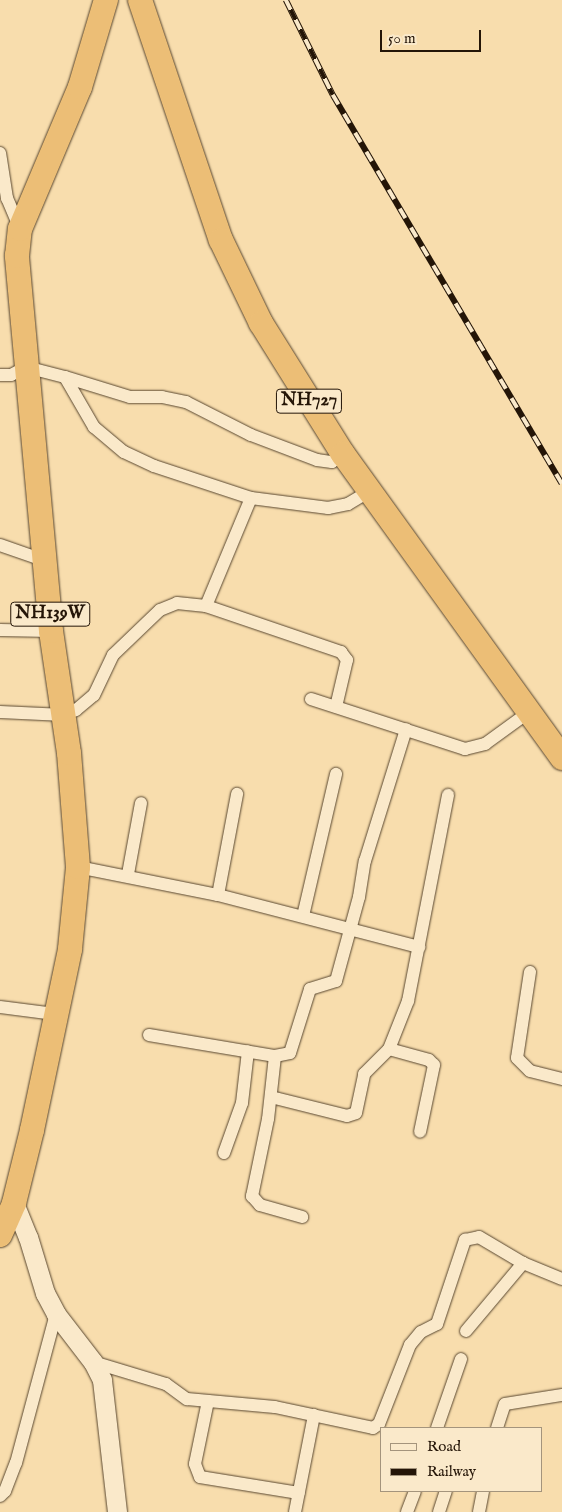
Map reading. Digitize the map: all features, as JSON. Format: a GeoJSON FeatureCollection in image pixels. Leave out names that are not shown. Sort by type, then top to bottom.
{"type":"FeatureCollection","features":[{"type":"Feature","properties":{"kind":"highway","name":"NH139W"},"geometry":{"type":"LineString","coordinates":[[0,1235],[7,1204],[32,1130],[70,949],[78,867],[64,715],[51,631],[46,561],[8,374],[17,283],[17,222],[80,87],[106,0]]}},
{"type":"Feature","properties":{"kind":"highway","name":"NH727"},"geometry":{"type":"LineString","coordinates":[[140,0],[221,240],[287,368],[343,454],[562,758]]}},
{"type":"Feature","properties":{"kind":"street"},"geometry":{"type":"LineString","coordinates":[[0,153],[7,198],[17,222]]}},
{"type":"Feature","properties":{"kind":"street"},"geometry":{"type":"LineString","coordinates":[[0,212],[17,222]]}},
{"type":"Feature","properties":{"kind":"street"},"geometry":{"type":"LineString","coordinates":[[8,374],[65,377],[130,397],[162,397],[186,402],[252,435],[317,460],[332,462],[343,454]]}},
{"type":"Feature","properties":{"kind":"street"},"geometry":{"type":"LineString","coordinates":[[65,377],[94,427],[124,452],[154,466],[251,498],[328,508],[348,504],[370,491]]}},
{"type":"Feature","properties":{"kind":"street"},"geometry":{"type":"LineString","coordinates":[[206,606],[251,498]]}},
{"type":"Feature","properties":{"kind":"street"},"geometry":{"type":"LineString","coordinates":[[0,545],[46,561]]}},
{"type":"Feature","properties":{"kind":"street"},"geometry":{"type":"LineString","coordinates":[[0,712],[64,715],[85,704],[94,695],[113,655],[160,610],[177,603],[206,606],[341,652],[346,660],[336,707]]}},
{"type":"Feature","properties":{"kind":"street"},"geometry":{"type":"LineString","coordinates":[[0,630],[51,631]]}},
{"type":"Feature","properties":{"kind":"street"},"geometry":{"type":"LineString","coordinates":[[311,699],[459,748],[472,749],[529,712]]}},
{"type":"Feature","properties":{"kind":"street"},"geometry":{"type":"LineString","coordinates":[[149,1035],[275,1056],[286,1055],[292,1049],[310,989],[336,982],[352,927],[365,861],[406,729]]}},
{"type":"Feature","properties":{"kind":"street"},"geometry":{"type":"LineString","coordinates":[[303,916],[336,774]]}},
{"type":"Feature","properties":{"kind":"street"},"geometry":{"type":"LineString","coordinates":[[218,895],[237,794]]}},
{"type":"Feature","properties":{"kind":"street"},"geometry":{"type":"LineString","coordinates":[[271,1097],[354,1115],[364,1074],[389,1049],[408,1001],[448,795]]}},
{"type":"Feature","properties":{"kind":"street"},"geometry":{"type":"LineString","coordinates":[[128,874],[141,803]]}},
{"type":"Feature","properties":{"kind":"street"},"geometry":{"type":"LineString","coordinates":[[78,867],[128,874],[218,895],[352,927],[419,947]]}},
{"type":"Feature","properties":{"kind":"street"},"geometry":{"type":"LineString","coordinates":[[530,972],[517,1058],[530,1071],[561,1075]]}},
{"type":"Feature","properties":{"kind":"street"},"geometry":{"type":"LineString","coordinates":[[0,1007],[55,1014]]}},
{"type":"Feature","properties":{"kind":"street"},"geometry":{"type":"LineString","coordinates":[[389,1049],[429,1060],[434,1065],[420,1132]]}},
{"type":"Feature","properties":{"kind":"street"},"geometry":{"type":"LineString","coordinates":[[224,1154],[242,1103],[248,1051]]}},
{"type":"Feature","properties":{"kind":"street"},"geometry":{"type":"LineString","coordinates":[[275,1056],[271,1097],[252,1196],[260,1205],[302,1217]]}},
{"type":"Feature","properties":{"kind":"street"},"geometry":{"type":"LineString","coordinates":[[7,1204],[28,1238],[45,1293],[56,1314],[93,1362],[102,1380],[117,1512]]}},
{"type":"Feature","properties":{"kind":"street"},"geometry":{"type":"LineString","coordinates":[[93,1362],[166,1384],[186,1399],[314,1415],[368,1428],[379,1424],[410,1345],[421,1332],[437,1324],[468,1238],[479,1237],[523,1263],[562,1279]]}},
{"type":"Feature","properties":{"kind":"street"},"geometry":{"type":"LineString","coordinates":[[466,1331],[523,1263]]}},
{"type":"Feature","properties":{"kind":"street"},"geometry":{"type":"LineString","coordinates":[[0,1496],[6,1492],[27,1427],[56,1314]]}},
{"type":"Feature","properties":{"kind":"street"},"geometry":{"type":"LineString","coordinates":[[437,1427],[461,1359]]}},
{"type":"Feature","properties":{"kind":"street"},"geometry":{"type":"LineString","coordinates":[[497,1427],[505,1404],[562,1395]]}},
{"type":"Feature","properties":{"kind":"street"},"geometry":{"type":"LineString","coordinates":[[208,1401],[195,1464],[200,1477],[299,1493]]}},
{"type":"Feature","properties":{"kind":"street"},"geometry":{"type":"LineString","coordinates":[[295,1512],[314,1415]]}},
{"type":"Feature","properties":{"kind":"street"},"geometry":{"type":"LineString","coordinates":[[407,1512],[415,1492]]}},
{"type":"Feature","properties":{"kind":"street"},"geometry":{"type":"LineString","coordinates":[[439,1512],[446,1492]]}},
{"type":"Feature","properties":{"kind":"street"},"geometry":{"type":"LineString","coordinates":[[479,1512],[483,1492]]}},
{"type":"Feature","properties":{"kind":"railway"},"geometry":{"type":"LineString","coordinates":[[286,0],[333,95],[562,484]]}}]}
